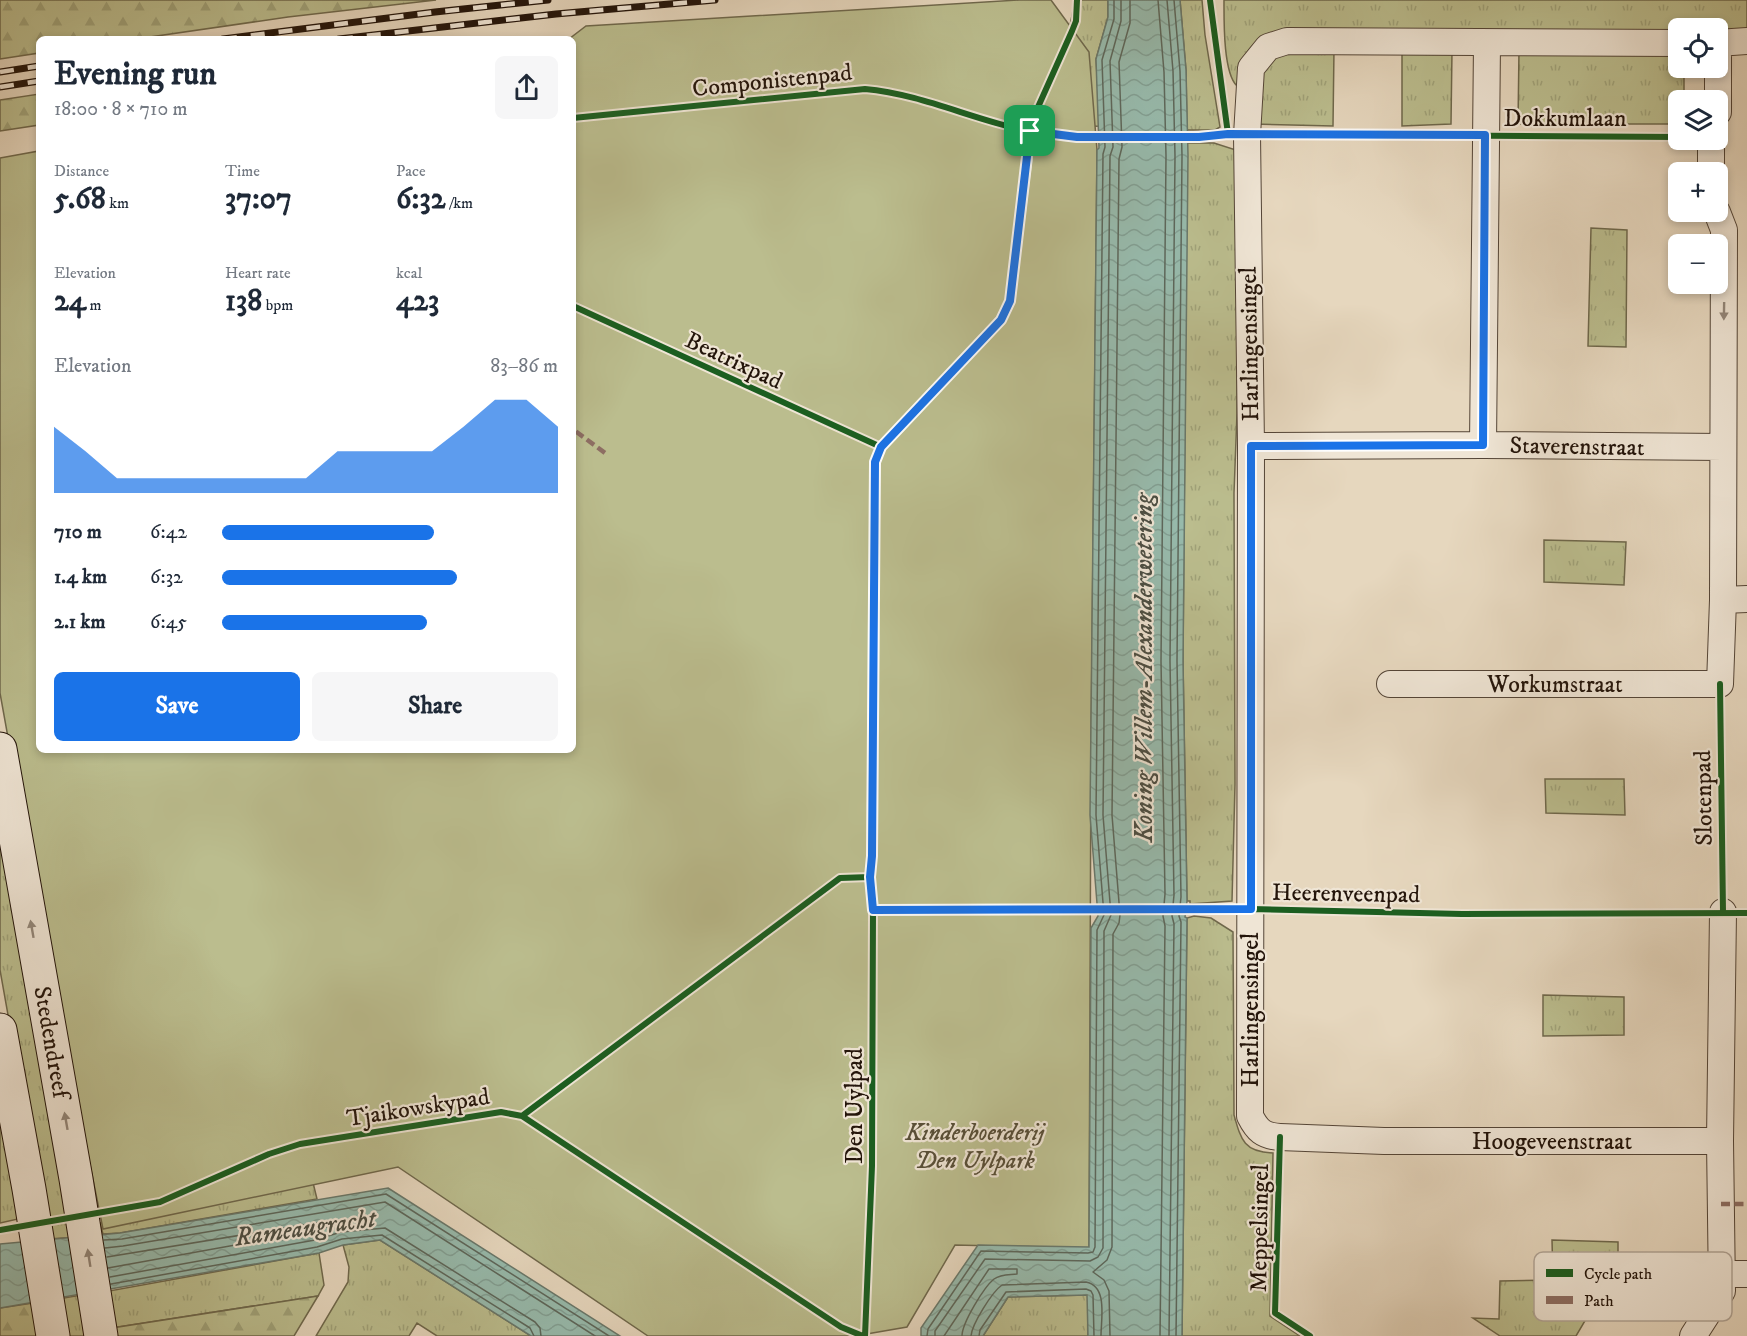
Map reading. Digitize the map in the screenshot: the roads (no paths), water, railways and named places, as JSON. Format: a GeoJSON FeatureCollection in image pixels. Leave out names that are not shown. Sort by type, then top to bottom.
{"type":"FeatureCollection","features":[{"type":"Feature","properties":{"kind":"main road","name":"Stedendreef"},"geometry":{"type":"LineString","coordinates":[[0,750],[100,1326]]}},
{"type":"Feature","properties":{"kind":"main road","name":"Stedendreef"},"geometry":{"type":"LineString","coordinates":[[0,1029],[30,1189],[52,1330]]}},
{"type":"Feature","properties":{"kind":"street"},"geometry":{"type":"LineString","coordinates":[[1728,42],[1747,41]]}},
{"type":"Feature","properties":{"kind":"street","name":"Harlingensingel"},"geometry":{"type":"LineString","coordinates":[[1384,1141],[1266,1136],[1256,1127],[1250,1116],[1251,446],[1248,96],[1251,68],[1268,47],[1287,42],[1487,43]]}},
{"type":"Feature","properties":{"kind":"street"},"geometry":{"type":"LineString","coordinates":[[1487,43],[1668,43]]}},
{"type":"Feature","properties":{"kind":"street","name":"Dokkumlaan"},"geometry":{"type":"LineString","coordinates":[[1483,445],[1487,43]]}},
{"type":"Feature","properties":{"kind":"street"},"geometry":{"type":"LineString","coordinates":[[1721,222],[1724,230],[1723,447],[1735,600]]}},
{"type":"Feature","properties":{"kind":"street","name":"Staverenstraat"},"geometry":{"type":"LineString","coordinates":[[1251,446],[1723,447]]}},
{"type":"Feature","properties":{"kind":"street","name":"Workumstraat"},"geometry":{"type":"LineString","coordinates":[[1390,684],[1720,684],[1735,600]]}},
{"type":"Feature","properties":{"kind":"street"},"geometry":{"type":"LineString","coordinates":[[1723,912],[1720,1141],[1735,1274]]}},
{"type":"Feature","properties":{"kind":"street","name":"Hoogeveenstraat"},"geometry":{"type":"LineString","coordinates":[[1384,1141],[1720,1141]]}},
{"type":"Feature","properties":{"kind":"street"},"geometry":{"type":"LineString","coordinates":[[1693,1336],[1703,1321]]}},
{"type":"Feature","properties":{"kind":"water","name":"Koning Willem-Alexanderwetering"},"geometry":{"type":"Polygon","coordinates":[[[1108,0],[1180,0],[1186,70],[1188,155],[1183,661],[1187,901],[1185,917],[1187,918],[1182,1336],[1088,1336],[1087,1295],[1008,1297],[983,1336],[921,1336],[921,1328],[978,1245],[1089,1247],[1091,928],[1098,916],[1090,815],[1097,150],[1099,148],[1096,59],[1108,17],[1108,0]]]}},
{"type":"Feature","properties":{"kind":"water","name":"Rameaugracht"},"geometry":{"type":"Polygon","coordinates":[[[388,1188],[620,1336],[531,1336],[380,1240],[343,1245],[319,1253],[0,1308],[0,1244],[120,1233],[388,1188]]]}},
{"type":"Feature","properties":{"kind":"railway"},"geometry":{"type":"LineString","coordinates":[[247,36],[548,0]]}},
{"type":"Feature","properties":{"kind":"railway"},"geometry":{"type":"LineString","coordinates":[[365,36],[556,14],[715,0]]}},
{"type":"Feature","properties":{"kind":"railway"},"geometry":{"type":"LineString","coordinates":[[0,72],[36,66]]}},
{"type":"Feature","properties":{"kind":"railway"},"geometry":{"type":"LineString","coordinates":[[0,87],[36,81]]}},
{"type":"Feature","properties":{"kind":"park label","name":"Kinderboerderij Den Uylpark"},"geometry":{"type":"Point","coordinates":[975,1146]}}]}
